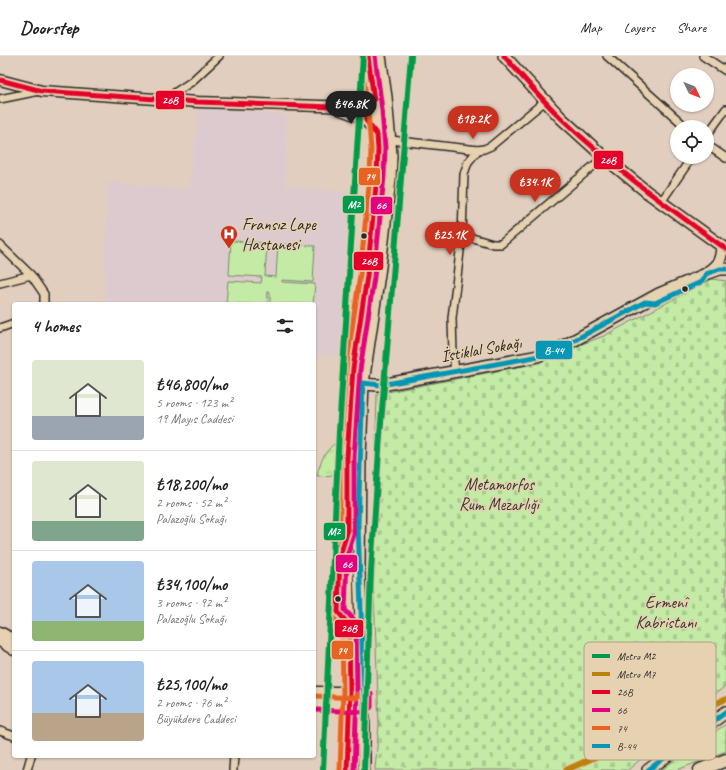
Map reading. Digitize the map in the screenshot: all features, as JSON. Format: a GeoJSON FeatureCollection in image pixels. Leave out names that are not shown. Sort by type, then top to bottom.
{"type":"FeatureCollection","features":[{"type":"Feature","properties":{"kind":"highway"},"geometry":{"type":"LineString","coordinates":[[700,770],[726,760]]}},
{"type":"Feature","properties":{"kind":"main road"},"geometry":{"type":"LineString","coordinates":[[347,770],[350,692],[347,561],[347,457],[354,357],[367,276],[377,176],[377,135],[368,56]]}},
{"type":"Feature","properties":{"kind":"main road"},"geometry":{"type":"LineString","coordinates":[[364,770],[364,691],[359,553],[360,457],[363,383],[380,267],[390,179],[391,140],[380,56]]}},
{"type":"Feature","properties":{"kind":"main road"},"geometry":{"type":"LineString","coordinates":[[504,56],[561,118],[604,157],[661,202],[724,248],[719,262],[706,274]]}},
{"type":"Feature","properties":{"kind":"main road"},"geometry":{"type":"LineString","coordinates":[[0,80],[42,91],[198,102],[332,107],[362,106],[374,100]]}},
{"type":"Feature","properties":{"kind":"main road"},"geometry":{"type":"LineString","coordinates":[[332,107],[365,119],[377,135]]}},
{"type":"Feature","properties":{"kind":"main road"},"geometry":{"type":"LineString","coordinates":[[706,274],[720,269],[726,269]]}},
{"type":"Feature","properties":{"kind":"main road","name":"İstiklal Sokağı"},"geometry":{"type":"LineString","coordinates":[[363,383],[372,385],[381,384],[534,357],[560,348],[659,294],[706,274]]}},
{"type":"Feature","properties":{"kind":"main road"},"geometry":{"type":"LineString","coordinates":[[354,357],[357,377],[363,383]]}},
{"type":"Feature","properties":{"kind":"main road"},"geometry":{"type":"LineString","coordinates":[[0,632],[12,639]]}},
{"type":"Feature","properties":{"kind":"main road"},"geometry":{"type":"LineString","coordinates":[[0,641],[12,649]]}},
{"type":"Feature","properties":{"kind":"main road"},"geometry":{"type":"LineString","coordinates":[[316,692],[364,691]]}},
{"type":"Feature","properties":{"kind":"main road"},"geometry":{"type":"LineString","coordinates":[[316,703],[364,705]]}},
{"type":"Feature","properties":{"kind":"main road"},"geometry":{"type":"LineString","coordinates":[[716,719],[726,712]]}},
{"type":"Feature","properties":{"kind":"main road"},"geometry":{"type":"LineString","coordinates":[[648,770],[661,760]]}},
{"type":"Feature","properties":{"kind":"street"},"geometry":{"type":"LineString","coordinates":[[164,100],[191,82],[219,56]]}},
{"type":"Feature","properties":{"kind":"street"},"geometry":{"type":"LineString","coordinates":[[607,56],[678,120]]}},
{"type":"Feature","properties":{"kind":"street"},"geometry":{"type":"LineString","coordinates":[[703,56],[726,71]]}},
{"type":"Feature","properties":{"kind":"street"},"geometry":{"type":"LineString","coordinates":[[0,99],[42,91]]}},
{"type":"Feature","properties":{"kind":"street"},"geometry":{"type":"LineString","coordinates":[[391,140],[478,150],[484,149],[491,146],[545,101]]}},
{"type":"Feature","properties":{"kind":"street"},"geometry":{"type":"LineString","coordinates":[[714,126],[726,110]]}},
{"type":"Feature","properties":{"kind":"street"},"geometry":{"type":"LineString","coordinates":[[455,371],[452,354],[452,318],[462,235],[464,174],[468,162],[478,150]]}},
{"type":"Feature","properties":{"kind":"street"},"geometry":{"type":"LineString","coordinates":[[714,150],[726,158]]}},
{"type":"Feature","properties":{"kind":"street"},"geometry":{"type":"LineString","coordinates":[[462,235],[493,244],[501,244],[604,157]]}},
{"type":"Feature","properties":{"kind":"street"},"geometry":{"type":"LineString","coordinates":[[661,202],[687,164]]}},
{"type":"Feature","properties":{"kind":"street"},"geometry":{"type":"LineString","coordinates":[[0,245],[31,275],[44,294],[44,302]]}},
{"type":"Feature","properties":{"kind":"street"},"geometry":{"type":"LineString","coordinates":[[0,283],[31,275]]}},
{"type":"Feature","properties":{"kind":"street"},"geometry":{"type":"LineString","coordinates":[[0,328],[12,324]]}},
{"type":"Feature","properties":{"kind":"street"},"geometry":{"type":"LineString","coordinates":[[0,731],[12,735]]}},
{"type":"Feature","properties":{"kind":"street"},"geometry":{"type":"LineString","coordinates":[[27,770],[30,758]]}},
{"type":"Feature","properties":{"kind":"street"},"geometry":{"type":"LineString","coordinates":[[233,770],[234,758]]}},
{"type":"Feature","properties":{"kind":"shaded area","name":"Fransız Lape Hastanesi"},"geometry":{"type":"Polygon","coordinates":[[[199,107],[287,115],[285,186],[358,193],[342,356],[316,354],[316,302],[104,302],[107,182],[189,189],[199,107]]]}},
{"type":"Feature","properties":{"kind":"green space"},"geometry":{"type":"Polygon","coordinates":[[[231,241],[267,243],[265,276],[276,277],[278,244],[315,246],[313,282],[282,280],[282,282],[315,284],[313,302],[270,302],[270,292],[268,291],[267,302],[226,302],[228,281],[261,283],[262,277],[229,275],[231,241]]]}},
{"type":"Feature","properties":{"kind":"green space"},"geometry":{"type":"Polygon","coordinates":[[[712,279],[726,281],[726,685],[716,694],[716,642],[584,642],[584,760],[640,760],[628,770],[375,770],[379,725],[374,591],[377,517],[375,467],[377,394],[539,363],[560,352],[604,336],[712,279]]]}},
{"type":"Feature","properties":{"kind":"green space"},"geometry":{"type":"Polygon","coordinates":[[[339,440],[338,475],[317,476],[324,456],[330,447],[339,440]]]}},
{"type":"Feature","properties":{"kind":"green space"},"geometry":{"type":"Polygon","coordinates":[[[726,724],[726,751],[716,755],[716,731],[726,724]]]}},
{"type":"Feature","properties":{"kind":"green space"},"geometry":{"type":"Polygon","coordinates":[[[675,760],[703,760],[677,770],[661,770],[675,760]]]}},
{"type":"Feature","properties":{"kind":"metro line","name":"M2"},"geometry":{"type":"LineString","coordinates":[[323,770],[339,432],[363,56]]}},
{"type":"Feature","properties":{"kind":"metro line","name":"M2"},"geometry":{"type":"LineString","coordinates":[[364,770],[371,571],[380,435],[411,56]]}},
{"type":"Feature","properties":{"kind":"metro line","name":"M7"},"geometry":{"type":"LineString","coordinates":[[716,703],[726,699]]}},
{"type":"Feature","properties":{"kind":"metro line","name":"M7"},"geometry":{"type":"LineString","coordinates":[[566,770],[589,760]]}},
{"type":"Feature","properties":{"kind":"transit line","name":"26B"},"geometry":{"type":"LineString","coordinates":[[329,107],[362,106],[374,100],[368,56]]}},
{"type":"Feature","properties":{"kind":"transit line","name":"66"},"geometry":{"type":"LineString","coordinates":[[354,770],[357,692],[356,625],[355,621],[345,610],[347,556],[354,534],[354,457],[360,370],[374,277],[384,176],[385,148],[375,56]]}},
{"type":"Feature","properties":{"kind":"transit line","name":"26B"},"geometry":{"type":"LineString","coordinates":[[504,56],[539,96],[581,137],[662,203],[726,249]]}},
{"type":"Feature","properties":{"kind":"transit line","name":"74"},"geometry":{"type":"LineString","coordinates":[[340,770],[343,692],[342,628],[332,616],[331,612],[333,554],[340,532],[340,457],[346,369],[360,275],[370,176],[371,149],[361,57]]}},
{"type":"Feature","properties":{"kind":"transit line","name":"26B"},"geometry":{"type":"LineString","coordinates":[[0,80],[42,91],[198,102],[332,107],[365,119],[377,135],[377,176],[367,276],[353,369],[347,457],[347,533],[340,555],[338,612],[349,625],[350,692],[347,770]]}},
{"type":"Feature","properties":{"kind":"transit line","name":"B-44"},"geometry":{"type":"LineString","coordinates":[[364,770],[364,695],[358,524],[363,383],[381,385],[534,357],[560,348],[645,302],[655,303],[701,282],[706,274],[720,269],[726,269]]}},
{"type":"Feature","properties":{"kind":"transit line","name":"74"},"geometry":{"type":"LineString","coordinates":[[316,696],[357,698],[357,694]]}},
{"type":"Feature","properties":{"kind":"transit line","name":"66"},"geometry":{"type":"LineString","coordinates":[[316,710],[366,712],[371,707],[371,694]]}},
{"type":"Feature","properties":{"kind":"transit line","name":"B-44"},"geometry":{"type":"LineString","coordinates":[[716,719],[726,712]]}},
{"type":"Feature","properties":{"kind":"transit line","name":"B-44"},"geometry":{"type":"LineString","coordinates":[[648,770],[661,760]]}},
{"type":"Feature","properties":{"kind":"place","name":"Fransız Lape Hastanesi"},"geometry":{"type":"Point","coordinates":[229,249]}},
{"type":"Feature","properties":{"kind":"park label","name":"Metamorfos Rum Mezarlığı"},"geometry":{"type":"Point","coordinates":[499,494]}},
{"type":"Feature","properties":{"kind":"park label","name":"Ermenî Kabristanı"},"geometry":{"type":"Point","coordinates":[666,612]}}]}
